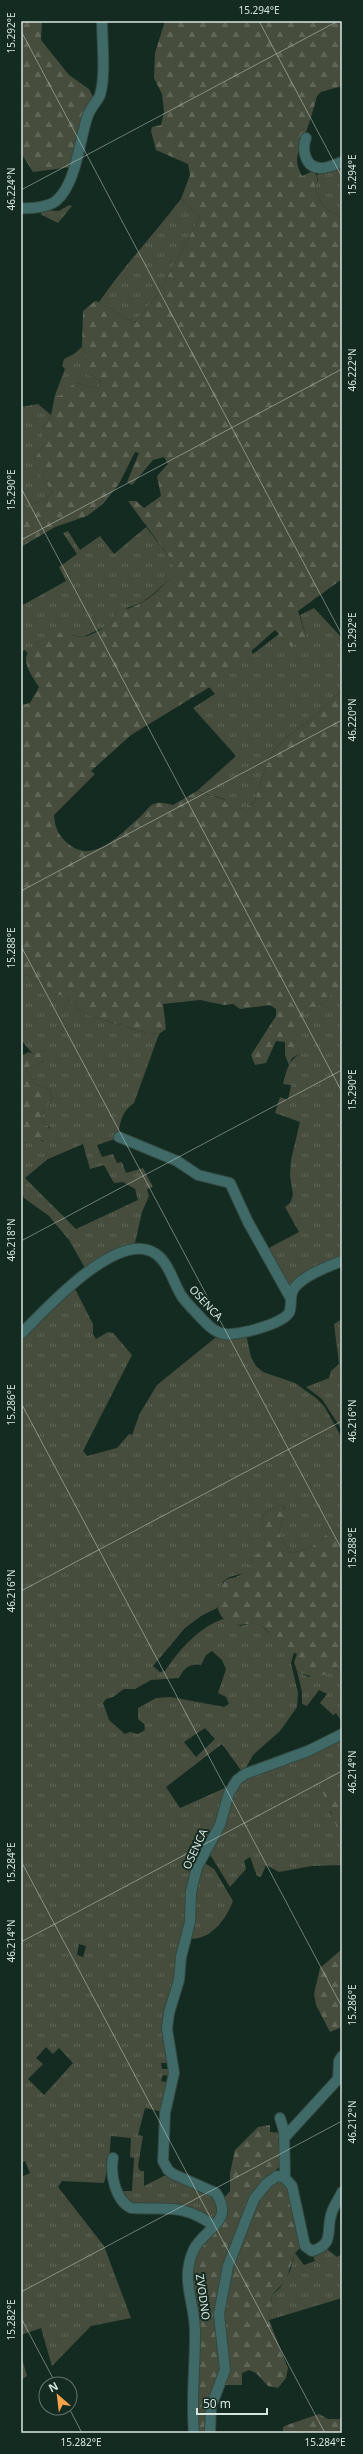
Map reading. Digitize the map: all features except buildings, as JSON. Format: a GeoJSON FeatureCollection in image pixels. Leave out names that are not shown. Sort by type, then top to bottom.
{"type":"FeatureCollection","features":[{"type":"Feature","properties":{"kind":"street"},"geometry":{"type":"LineString","coordinates":[[21,208],[51,204],[65,190],[74,168],[87,117],[93,102],[100,96],[102,79],[102,21]]}},
{"type":"Feature","properties":{"kind":"street"},"geometry":{"type":"LineString","coordinates":[[306,138],[303,146],[303,152],[307,159],[316,167],[320,169],[342,162]]}},
{"type":"Feature","properties":{"kind":"street"},"geometry":{"type":"LineString","coordinates":[[119,1137],[177,1161],[198,1175],[230,1183],[248,1222],[290,1296]]}},
{"type":"Feature","properties":{"kind":"street","name":"OSENCA"},"geometry":{"type":"LineString","coordinates":[[21,1334],[73,1283],[113,1255],[145,1250],[156,1254],[165,1263],[182,1297],[209,1326],[219,1333],[231,1335],[278,1323],[286,1318],[290,1311],[290,1296]]}},
{"type":"Feature","properties":{"kind":"street"},"geometry":{"type":"LineString","coordinates":[[290,1296],[294,1288],[301,1282],[342,1261]]}},
{"type":"Feature","properties":{"kind":"street","name":"OSENCA"},"geometry":{"type":"LineString","coordinates":[[169,2043],[167,2029],[168,2013],[179,1980],[180,1957],[190,1922],[191,1892],[197,1867],[220,1825],[229,1793],[237,1780],[245,1774],[308,1751],[342,1734]]}},
{"type":"Feature","properties":{"kind":"street","name":"ZVODNO"},"geometry":{"type":"LineString","coordinates":[[169,2043],[174,2073],[165,2113],[163,2161],[168,2170],[173,2174],[216,2193],[222,2208],[215,2226],[195,2247],[187,2266],[187,2286],[194,2311],[196,2334],[194,2433]]}},
{"type":"Feature","properties":{"kind":"street"},"geometry":{"type":"LineString","coordinates":[[284,2138],[338,2079],[339,2061],[342,2056]]}},
{"type":"Feature","properties":{"kind":"street"},"geometry":{"type":"LineString","coordinates":[[280,2118],[284,2138],[284,2178],[292,2186],[305,2246],[312,2252],[321,2249],[328,2242],[331,2213],[342,2192]]}},
{"type":"Feature","properties":{"kind":"street"},"geometry":{"type":"LineString","coordinates":[[113,2158],[111,2172],[120,2196],[127,2206],[131,2208],[179,2208],[196,2213],[215,2226]]}},
{"type":"Feature","properties":{"kind":"street","name":"ZVODNO"},"geometry":{"type":"LineString","coordinates":[[210,2433],[211,2407],[225,2370],[219,2314],[228,2266],[254,2199],[268,2183],[277,2176],[284,2178]]}},
{"type":"Feature","properties":{"kind":"green space"},"geometry":{"type":"Polygon","coordinates":[[[21,21],[42,21],[41,40],[69,75],[89,89],[93,97],[81,121],[71,167],[33,172],[21,153],[21,21]]]}},
{"type":"Feature","properties":{"kind":"green space"},"geometry":{"type":"Polygon","coordinates":[[[165,21],[342,21],[342,86],[321,92],[317,96],[310,121],[298,152],[297,163],[302,176],[313,171],[317,177],[315,187],[321,202],[332,213],[342,217],[342,579],[298,611],[306,636],[292,647],[275,630],[213,685],[131,735],[91,771],[95,774],[54,815],[58,832],[67,843],[81,850],[90,851],[109,843],[152,805],[161,803],[173,805],[197,791],[235,803],[241,809],[254,803],[269,757],[283,740],[315,716],[342,690],[342,991],[336,990],[321,1005],[311,1008],[301,1020],[294,1042],[297,1048],[304,1045],[306,1048],[305,1051],[292,1058],[289,1065],[285,1055],[285,1042],[276,1041],[266,1063],[255,1065],[251,1055],[276,1016],[276,1009],[270,1005],[240,1009],[233,1004],[224,1005],[200,1000],[163,1004],[166,1029],[159,1034],[143,1032],[88,1015],[77,1009],[65,996],[52,994],[43,980],[36,982],[28,975],[21,977],[21,705],[30,703],[39,687],[27,666],[27,655],[33,646],[58,633],[82,637],[95,633],[114,620],[116,610],[121,606],[128,609],[141,603],[156,592],[167,581],[177,575],[170,558],[128,501],[136,501],[144,508],[161,496],[157,476],[168,464],[164,457],[153,460],[132,485],[127,482],[139,453],[135,452],[119,484],[103,504],[87,516],[55,527],[21,547],[21,509],[47,498],[53,493],[34,466],[34,460],[43,446],[43,429],[51,415],[55,395],[60,396],[71,386],[77,383],[98,389],[101,381],[86,373],[83,368],[88,357],[82,347],[83,311],[95,301],[134,323],[157,296],[200,217],[181,199],[190,175],[188,164],[156,150],[151,131],[152,127],[161,125],[164,111],[162,94],[154,78],[155,53],[165,21]]]}},
{"type":"Feature","properties":{"kind":"green space"},"geometry":{"type":"Polygon","coordinates":[[[342,164],[342,217],[332,213],[324,206],[315,187],[318,180],[317,175],[325,170],[342,164]]]}},
{"type":"Feature","properties":{"kind":"green space"},"geometry":{"type":"Polygon","coordinates":[[[181,199],[200,217],[157,296],[134,323],[99,302],[181,199]]]}},
{"type":"Feature","properties":{"kind":"green space"},"geometry":{"type":"Polygon","coordinates":[[[69,205],[72,206],[58,223],[42,215],[39,210],[59,211],[69,205]]]}},
{"type":"Feature","properties":{"kind":"green space"},"geometry":{"type":"Polygon","coordinates":[[[82,347],[88,357],[86,373],[101,381],[98,389],[77,383],[60,397],[55,395],[65,369],[62,366],[64,359],[74,354],[82,347]]]}},
{"type":"Feature","properties":{"kind":"green space"},"geometry":{"type":"Polygon","coordinates":[[[38,404],[51,415],[43,429],[43,446],[34,460],[34,466],[53,493],[47,498],[21,509],[21,407],[38,404]]]}},
{"type":"Feature","properties":{"kind":"green space"},"geometry":{"type":"Polygon","coordinates":[[[146,527],[170,558],[178,575],[140,603],[131,607],[116,610],[114,620],[105,627],[82,637],[59,633],[37,643],[27,653],[25,650],[21,652],[21,606],[66,581],[59,567],[77,554],[63,533],[68,531],[80,550],[100,536],[114,554],[146,527]]]}},
{"type":"Feature","properties":{"kind":"green space"},"geometry":{"type":"Polygon","coordinates":[[[314,608],[342,638],[342,690],[315,716],[283,740],[269,757],[254,803],[241,809],[224,799],[197,791],[236,756],[193,708],[215,694],[209,687],[251,650],[253,654],[279,634],[292,646],[306,636],[300,615],[314,608]]]}},
{"type":"Feature","properties":{"kind":"green space"},"geometry":{"type":"Polygon","coordinates":[[[28,975],[36,982],[43,980],[52,994],[65,996],[77,1009],[88,1015],[143,1032],[159,1034],[134,1103],[126,1110],[122,1118],[118,1138],[97,1145],[102,1157],[113,1154],[117,1163],[122,1162],[126,1173],[143,1168],[153,1187],[147,1189],[149,1196],[142,1212],[135,1243],[110,1252],[85,1268],[69,1240],[49,1216],[24,1198],[21,1191],[21,1144],[35,1139],[43,1141],[50,1128],[40,1118],[52,1097],[49,1089],[35,1084],[26,1069],[44,1061],[47,1050],[33,1054],[21,1040],[21,977],[28,975]],[[83,1144],[48,1159],[25,1178],[76,1229],[138,1200],[135,1189],[123,1182],[114,1183],[104,1165],[90,1169],[83,1144]]]}},
{"type":"Feature","properties":{"kind":"green space"},"geometry":{"type":"Polygon","coordinates":[[[336,989],[342,991],[342,1258],[291,1286],[286,1283],[267,1249],[299,1232],[285,1207],[290,1203],[293,1195],[290,1176],[291,1160],[300,1122],[275,1113],[280,1097],[288,1100],[291,1085],[283,1084],[290,1064],[295,1057],[305,1051],[296,1048],[294,1042],[300,1020],[311,1008],[321,1005],[336,989]]]}},
{"type":"Feature","properties":{"kind":"green space"},"geometry":{"type":"Polygon","coordinates":[[[47,1050],[50,1052],[44,1061],[26,1069],[35,1084],[49,1089],[52,1097],[40,1118],[51,1132],[50,1139],[21,1144],[21,1056],[29,1052],[33,1054],[47,1050]]]}},
{"type":"Feature","properties":{"kind":"green space"},"geometry":{"type":"Polygon","coordinates":[[[74,1287],[93,1324],[93,1334],[96,1339],[108,1332],[113,1333],[132,1355],[83,1451],[87,1456],[117,1448],[129,1434],[132,1435],[140,1413],[157,1385],[222,1334],[246,1334],[251,1357],[256,1366],[263,1372],[295,1383],[316,1398],[324,1406],[342,1438],[342,1529],[328,1531],[312,1547],[289,1553],[279,1533],[285,1508],[282,1505],[269,1510],[262,1517],[267,1551],[252,1560],[250,1566],[244,1573],[229,1577],[223,1582],[219,1593],[217,1608],[201,1616],[185,1628],[153,1666],[160,1672],[165,1671],[190,1640],[198,1633],[223,1619],[240,1626],[255,1623],[262,1626],[278,1643],[294,1652],[291,1663],[298,1693],[297,1707],[280,1731],[253,1755],[243,1773],[222,1744],[166,1787],[180,1808],[227,1787],[229,1789],[220,1816],[201,1856],[174,1987],[170,2063],[161,2063],[162,2069],[172,2069],[171,2076],[163,2075],[161,2081],[171,2083],[163,2112],[145,2108],[138,2135],[143,2136],[138,2166],[140,2171],[144,2171],[144,2186],[164,2176],[170,2176],[212,2193],[220,2205],[216,2222],[130,2205],[120,2191],[132,2191],[134,2158],[130,2157],[131,2138],[111,2136],[109,2162],[104,2183],[62,2181],[58,2187],[104,2246],[131,2318],[91,2326],[52,2366],[41,2328],[21,2335],[21,2177],[30,2173],[25,2161],[21,2163],[21,1341],[74,1287]],[[212,1651],[206,1655],[201,1665],[188,1667],[183,1671],[179,1678],[151,1680],[135,1689],[124,1689],[113,1697],[106,1699],[103,1703],[109,1720],[125,1734],[130,1732],[138,1734],[145,1730],[144,1724],[138,1719],[138,1708],[156,1698],[171,1697],[224,1707],[229,1704],[226,1697],[218,1693],[226,1669],[222,1660],[212,1651]],[[205,1728],[184,1742],[196,1757],[215,1739],[205,1728]],[[79,1944],[77,1955],[83,1957],[86,1946],[79,1944]],[[46,2047],[36,2058],[43,2064],[28,2079],[44,2095],[73,2063],[59,2048],[53,2054],[46,2047]]]}},
{"type":"Feature","properties":{"kind":"green space"},"geometry":{"type":"Polygon","coordinates":[[[342,1319],[342,1430],[322,1399],[306,1387],[329,1378],[331,1371],[339,1364],[334,1324],[342,1319]]]}},
{"type":"Feature","properties":{"kind":"green space"},"geometry":{"type":"Polygon","coordinates":[[[282,1505],[285,1509],[279,1533],[289,1553],[312,1547],[328,1531],[342,1529],[342,1663],[321,1676],[310,1676],[297,1671],[294,1662],[297,1654],[274,1640],[262,1626],[258,1624],[238,1625],[229,1623],[224,1620],[218,1610],[217,1597],[221,1586],[227,1579],[236,1577],[243,1573],[248,1568],[255,1555],[266,1551],[262,1517],[269,1510],[282,1505]]]}},
{"type":"Feature","properties":{"kind":"green space"},"geometry":{"type":"Polygon","coordinates":[[[342,1663],[342,1722],[336,1713],[333,1715],[320,1703],[327,1694],[319,1690],[307,1706],[302,1704],[302,1692],[297,1671],[308,1677],[336,1668],[342,1663]]]}},
{"type":"Feature","properties":{"kind":"green space"},"geometry":{"type":"Polygon","coordinates":[[[342,1736],[342,1786],[337,1791],[330,1791],[330,1812],[338,1827],[342,1840],[342,1865],[312,1866],[279,1872],[266,1865],[261,1877],[257,1876],[250,1857],[244,1861],[246,1869],[230,1887],[211,1856],[212,1847],[237,1784],[245,1777],[342,1736]]]}},
{"type":"Feature","properties":{"kind":"green space"},"geometry":{"type":"Polygon","coordinates":[[[342,1786],[342,1840],[323,1793],[326,1788],[337,1791],[342,1786]]]}},
{"type":"Feature","properties":{"kind":"green space"},"geometry":{"type":"Polygon","coordinates":[[[206,1864],[214,1869],[233,1901],[226,1916],[216,1928],[204,1936],[188,1939],[194,1891],[201,1866],[206,1864]]]}},
{"type":"Feature","properties":{"kind":"green space"},"geometry":{"type":"Polygon","coordinates":[[[342,1949],[342,2027],[330,2032],[316,2005],[314,1994],[320,1968],[342,1949]]]}},
{"type":"Feature","properties":{"kind":"green space"},"geometry":{"type":"Polygon","coordinates":[[[270,2125],[270,2132],[283,2133],[283,2163],[261,2185],[225,2266],[222,2367],[208,2433],[197,2433],[190,2267],[204,2241],[216,2229],[224,2198],[230,2191],[230,2173],[235,2150],[258,2127],[270,2125]]]}},
{"type":"Feature","properties":{"kind":"green space"},"geometry":{"type":"Polygon","coordinates":[[[281,2179],[287,2183],[302,2246],[295,2253],[286,2280],[272,2295],[269,2320],[288,2368],[286,2378],[278,2388],[268,2386],[256,2373],[249,2370],[242,2373],[242,2385],[223,2385],[229,2369],[229,2353],[223,2333],[222,2317],[231,2266],[262,2193],[281,2179]]]}},
{"type":"Feature","properties":{"kind":"green space"},"geometry":{"type":"Polygon","coordinates":[[[327,2249],[337,2257],[342,2254],[342,2298],[269,2320],[272,2295],[280,2288],[290,2271],[295,2253],[304,2265],[315,2261],[312,2253],[317,2254],[327,2249]]]}},
{"type":"Feature","properties":{"kind":"green space"},"geometry":{"type":"Polygon","coordinates":[[[21,2355],[27,2376],[21,2380],[21,2355]]]}},
{"type":"Feature","properties":{"kind":"green space"},"geometry":{"type":"Polygon","coordinates":[[[319,2414],[328,2419],[342,2419],[342,2433],[283,2433],[283,2427],[319,2414]]]}}]}
